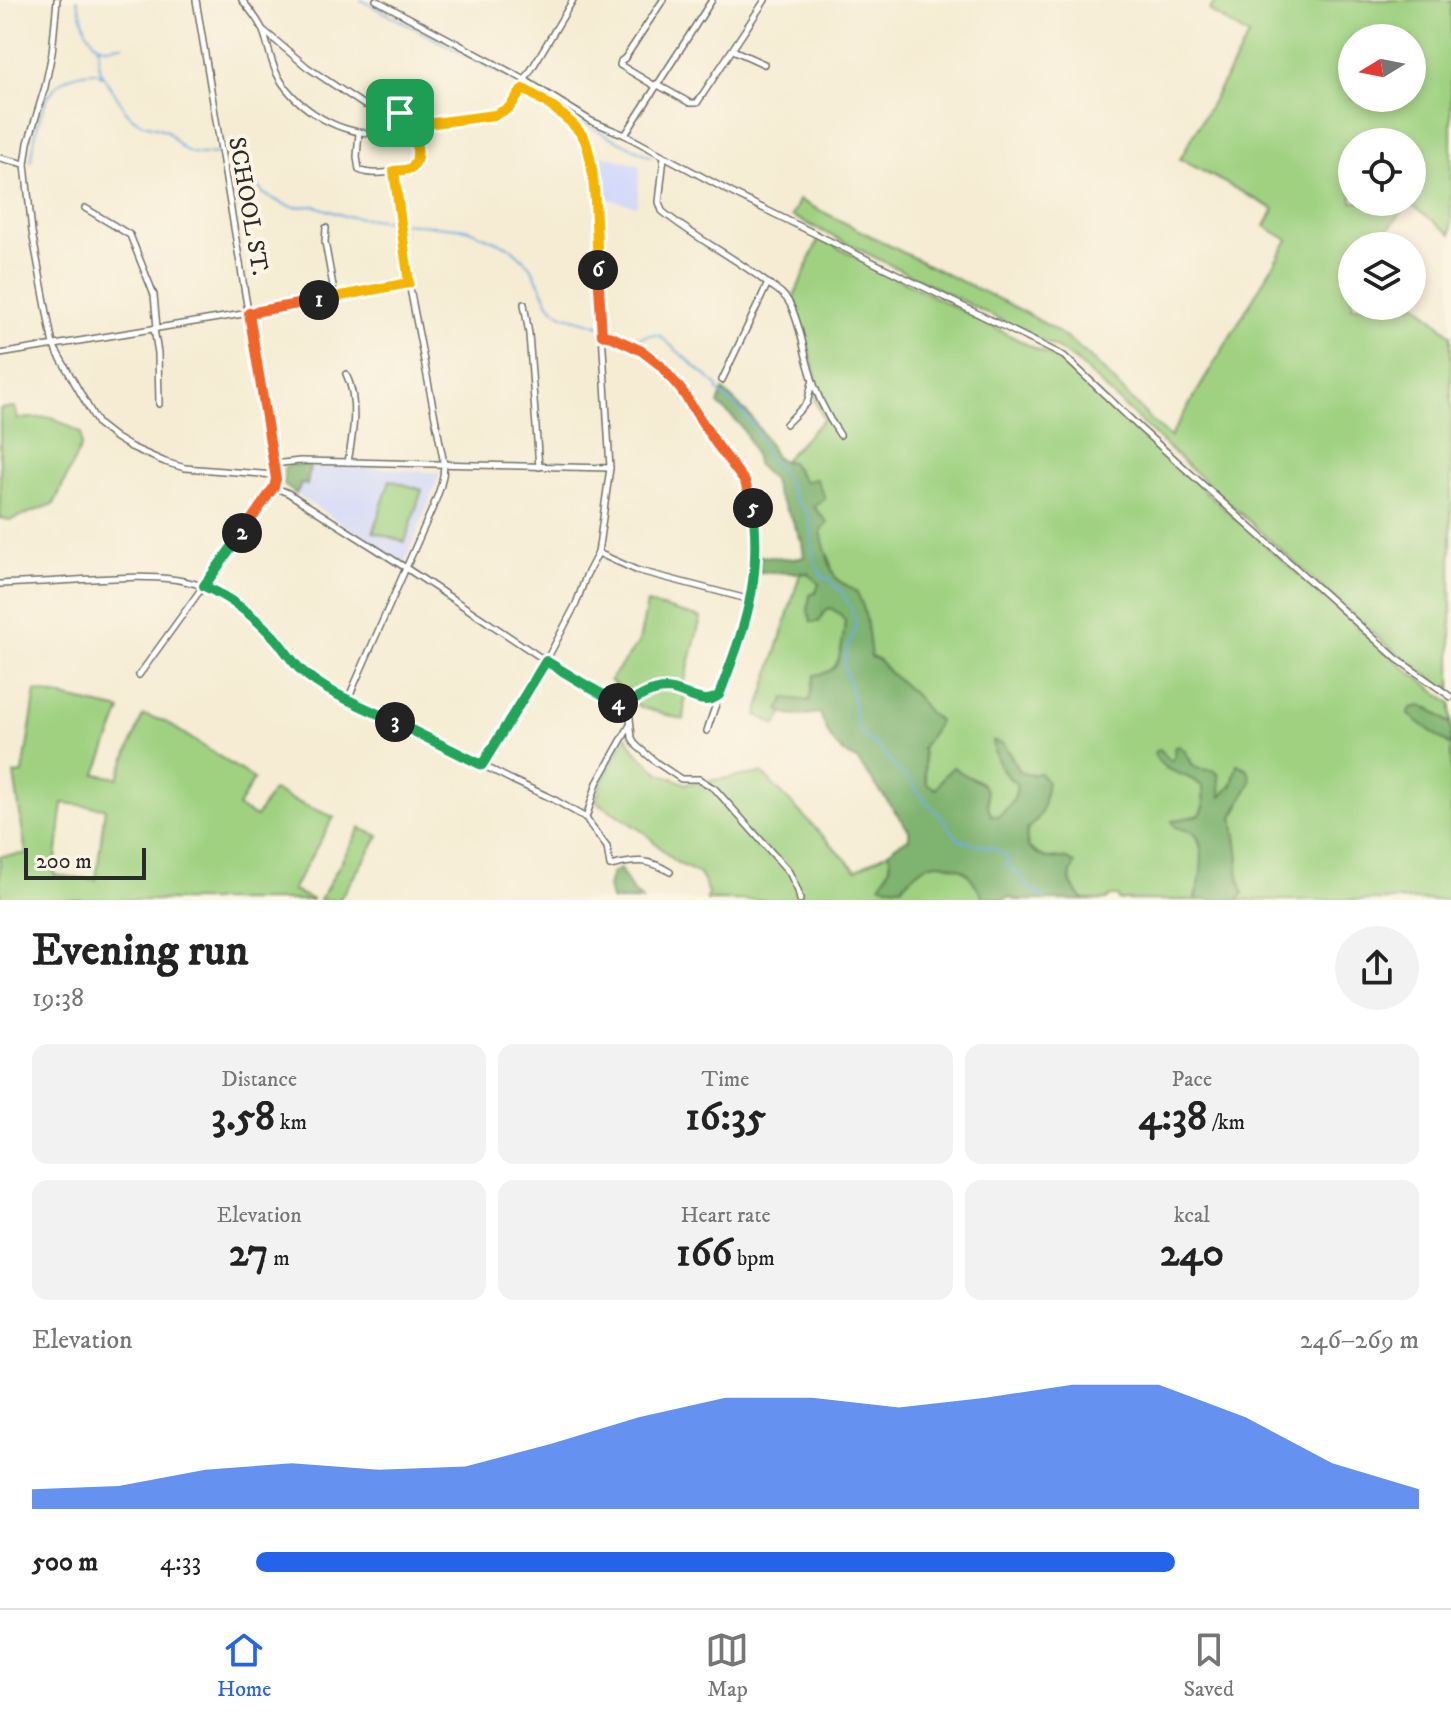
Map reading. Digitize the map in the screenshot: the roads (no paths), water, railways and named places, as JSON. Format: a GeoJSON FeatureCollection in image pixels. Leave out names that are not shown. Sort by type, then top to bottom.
{"type":"FeatureCollection","features":[{"type":"Feature","properties":{"kind":"street"},"geometry":{"type":"LineString","coordinates":[[57,0],[50,64],[25,164],[32,232],[53,345],[98,424],[131,447],[185,468],[275,475]]}},
{"type":"Feature","properties":{"kind":"street","name":"SCHOOL ST."},"geometry":{"type":"LineString","coordinates":[[196,0],[275,475],[274,487]]}},
{"type":"Feature","properties":{"kind":"street"},"geometry":{"type":"LineString","coordinates":[[242,0],[262,29],[307,67],[359,103],[389,106],[426,124]]}},
{"type":"Feature","properties":{"kind":"street"},"geometry":{"type":"LineString","coordinates":[[376,0],[525,80],[591,121],[625,135],[738,196],[1064,356],[1386,649],[1451,697]]}},
{"type":"Feature","properties":{"kind":"street"},"geometry":{"type":"LineString","coordinates":[[262,29],[268,54],[280,79],[301,103],[331,123],[359,132],[374,133],[503,113],[523,89],[525,80],[573,0]]}},
{"type":"Feature","properties":{"kind":"street"},"geometry":{"type":"LineString","coordinates":[[663,0],[620,65],[690,103],[697,103],[765,0]]}},
{"type":"Feature","properties":{"kind":"street"},"geometry":{"type":"LineString","coordinates":[[625,135],[712,0]]}},
{"type":"Feature","properties":{"kind":"street"},"geometry":{"type":"LineString","coordinates":[[268,54],[271,45],[280,43]]}},
{"type":"Feature","properties":{"kind":"street"},"geometry":{"type":"LineString","coordinates":[[733,50],[764,64]]}},
{"type":"Feature","properties":{"kind":"street"},"geometry":{"type":"LineString","coordinates":[[482,765],[546,661],[598,553],[610,468],[589,151],[578,130],[549,105],[523,89]]}},
{"type":"Feature","properties":{"kind":"street"},"geometry":{"type":"LineString","coordinates":[[397,130],[404,125],[400,113]]}},
{"type":"Feature","properties":{"kind":"street"},"geometry":{"type":"LineString","coordinates":[[359,132],[357,157],[360,171],[394,171],[408,169],[415,163],[417,147],[412,127]]}},
{"type":"Feature","properties":{"kind":"street"},"geometry":{"type":"LineString","coordinates":[[664,157],[659,202],[662,211],[775,286],[790,304],[812,377],[826,413],[840,435]]}},
{"type":"Feature","properties":{"kind":"street"},"geometry":{"type":"LineString","coordinates":[[0,158],[25,164]]}},
{"type":"Feature","properties":{"kind":"street"},"geometry":{"type":"LineString","coordinates":[[348,699],[441,487],[444,464],[409,283],[394,171]]}},
{"type":"Feature","properties":{"kind":"street"},"geometry":{"type":"LineString","coordinates":[[85,208],[130,235],[154,295],[159,404]]}},
{"type":"Feature","properties":{"kind":"street"},"geometry":{"type":"LineString","coordinates":[[326,228],[325,242],[335,297]]}},
{"type":"Feature","properties":{"kind":"street"},"geometry":{"type":"LineString","coordinates":[[0,354],[409,283]]}},
{"type":"Feature","properties":{"kind":"street"},"geometry":{"type":"LineString","coordinates":[[722,380],[768,283]]}},
{"type":"Feature","properties":{"kind":"street"},"geometry":{"type":"LineString","coordinates":[[524,304],[539,467]]}},
{"type":"Feature","properties":{"kind":"street"},"geometry":{"type":"LineString","coordinates":[[602,330],[642,351],[660,365],[682,391],[745,482],[752,501],[755,576],[751,600],[707,731]]}},
{"type":"Feature","properties":{"kind":"street"},"geometry":{"type":"LineString","coordinates":[[346,374],[354,413],[348,462]]}},
{"type":"Feature","properties":{"kind":"street"},"geometry":{"type":"LineString","coordinates":[[786,424],[807,403],[812,377]]}},
{"type":"Feature","properties":{"kind":"street"},"geometry":{"type":"LineString","coordinates":[[273,464],[300,461],[610,468]]}},
{"type":"Feature","properties":{"kind":"street"},"geometry":{"type":"LineString","coordinates":[[139,675],[274,487],[406,568],[546,661],[629,708],[632,738],[637,746],[681,779],[699,779],[715,789],[789,872],[800,900]]}},
{"type":"Feature","properties":{"kind":"street"},"geometry":{"type":"LineString","coordinates":[[598,553],[636,570],[751,600]]}},
{"type":"Feature","properties":{"kind":"street"},"geometry":{"type":"LineString","coordinates":[[0,584],[148,576],[204,586],[218,592],[243,608],[275,638],[302,670],[319,683],[586,818],[607,847],[610,866],[643,861],[656,863],[670,872]]}},
{"type":"Feature","properties":{"kind":"street"},"geometry":{"type":"LineString","coordinates":[[625,706],[639,695],[660,690],[680,691],[701,701],[718,697]]}},
{"type":"Feature","properties":{"kind":"street"},"geometry":{"type":"LineString","coordinates":[[586,818],[597,783],[630,725]]}},
{"type":"Feature","properties":{"kind":"waterway"},"geometry":{"type":"LineString","coordinates":[[77,0],[86,30],[99,48],[101,72],[129,115],[140,123],[166,131],[188,151],[219,153]]}},
{"type":"Feature","properties":{"kind":"waterway"},"geometry":{"type":"LineString","coordinates":[[361,0],[536,92],[553,104]]}},
{"type":"Feature","properties":{"kind":"waterway"},"geometry":{"type":"LineString","coordinates":[[95,42],[105,47],[123,45]]}},
{"type":"Feature","properties":{"kind":"waterway"},"geometry":{"type":"LineString","coordinates":[[31,161],[41,114],[54,88],[65,79],[79,74],[97,72],[101,76]]}},
{"type":"Feature","properties":{"kind":"waterway"},"geometry":{"type":"LineString","coordinates":[[564,113],[651,157]]}},
{"type":"Feature","properties":{"kind":"waterway"},"geometry":{"type":"LineString","coordinates":[[225,156],[238,164],[264,194],[283,204],[315,206],[345,216],[398,222]]}},
{"type":"Feature","properties":{"kind":"waterway"},"geometry":{"type":"LineString","coordinates":[[404,223],[467,229],[511,248],[531,267],[549,303],[562,315],[598,325],[633,340],[659,335],[713,382],[722,396],[736,405],[756,429],[768,459],[782,472],[796,500],[808,514],[814,556],[821,574],[842,593],[852,611],[855,628],[844,664],[860,731],[905,775],[959,840],[1002,853],[1008,858],[1007,866],[1045,900]]}}]}
